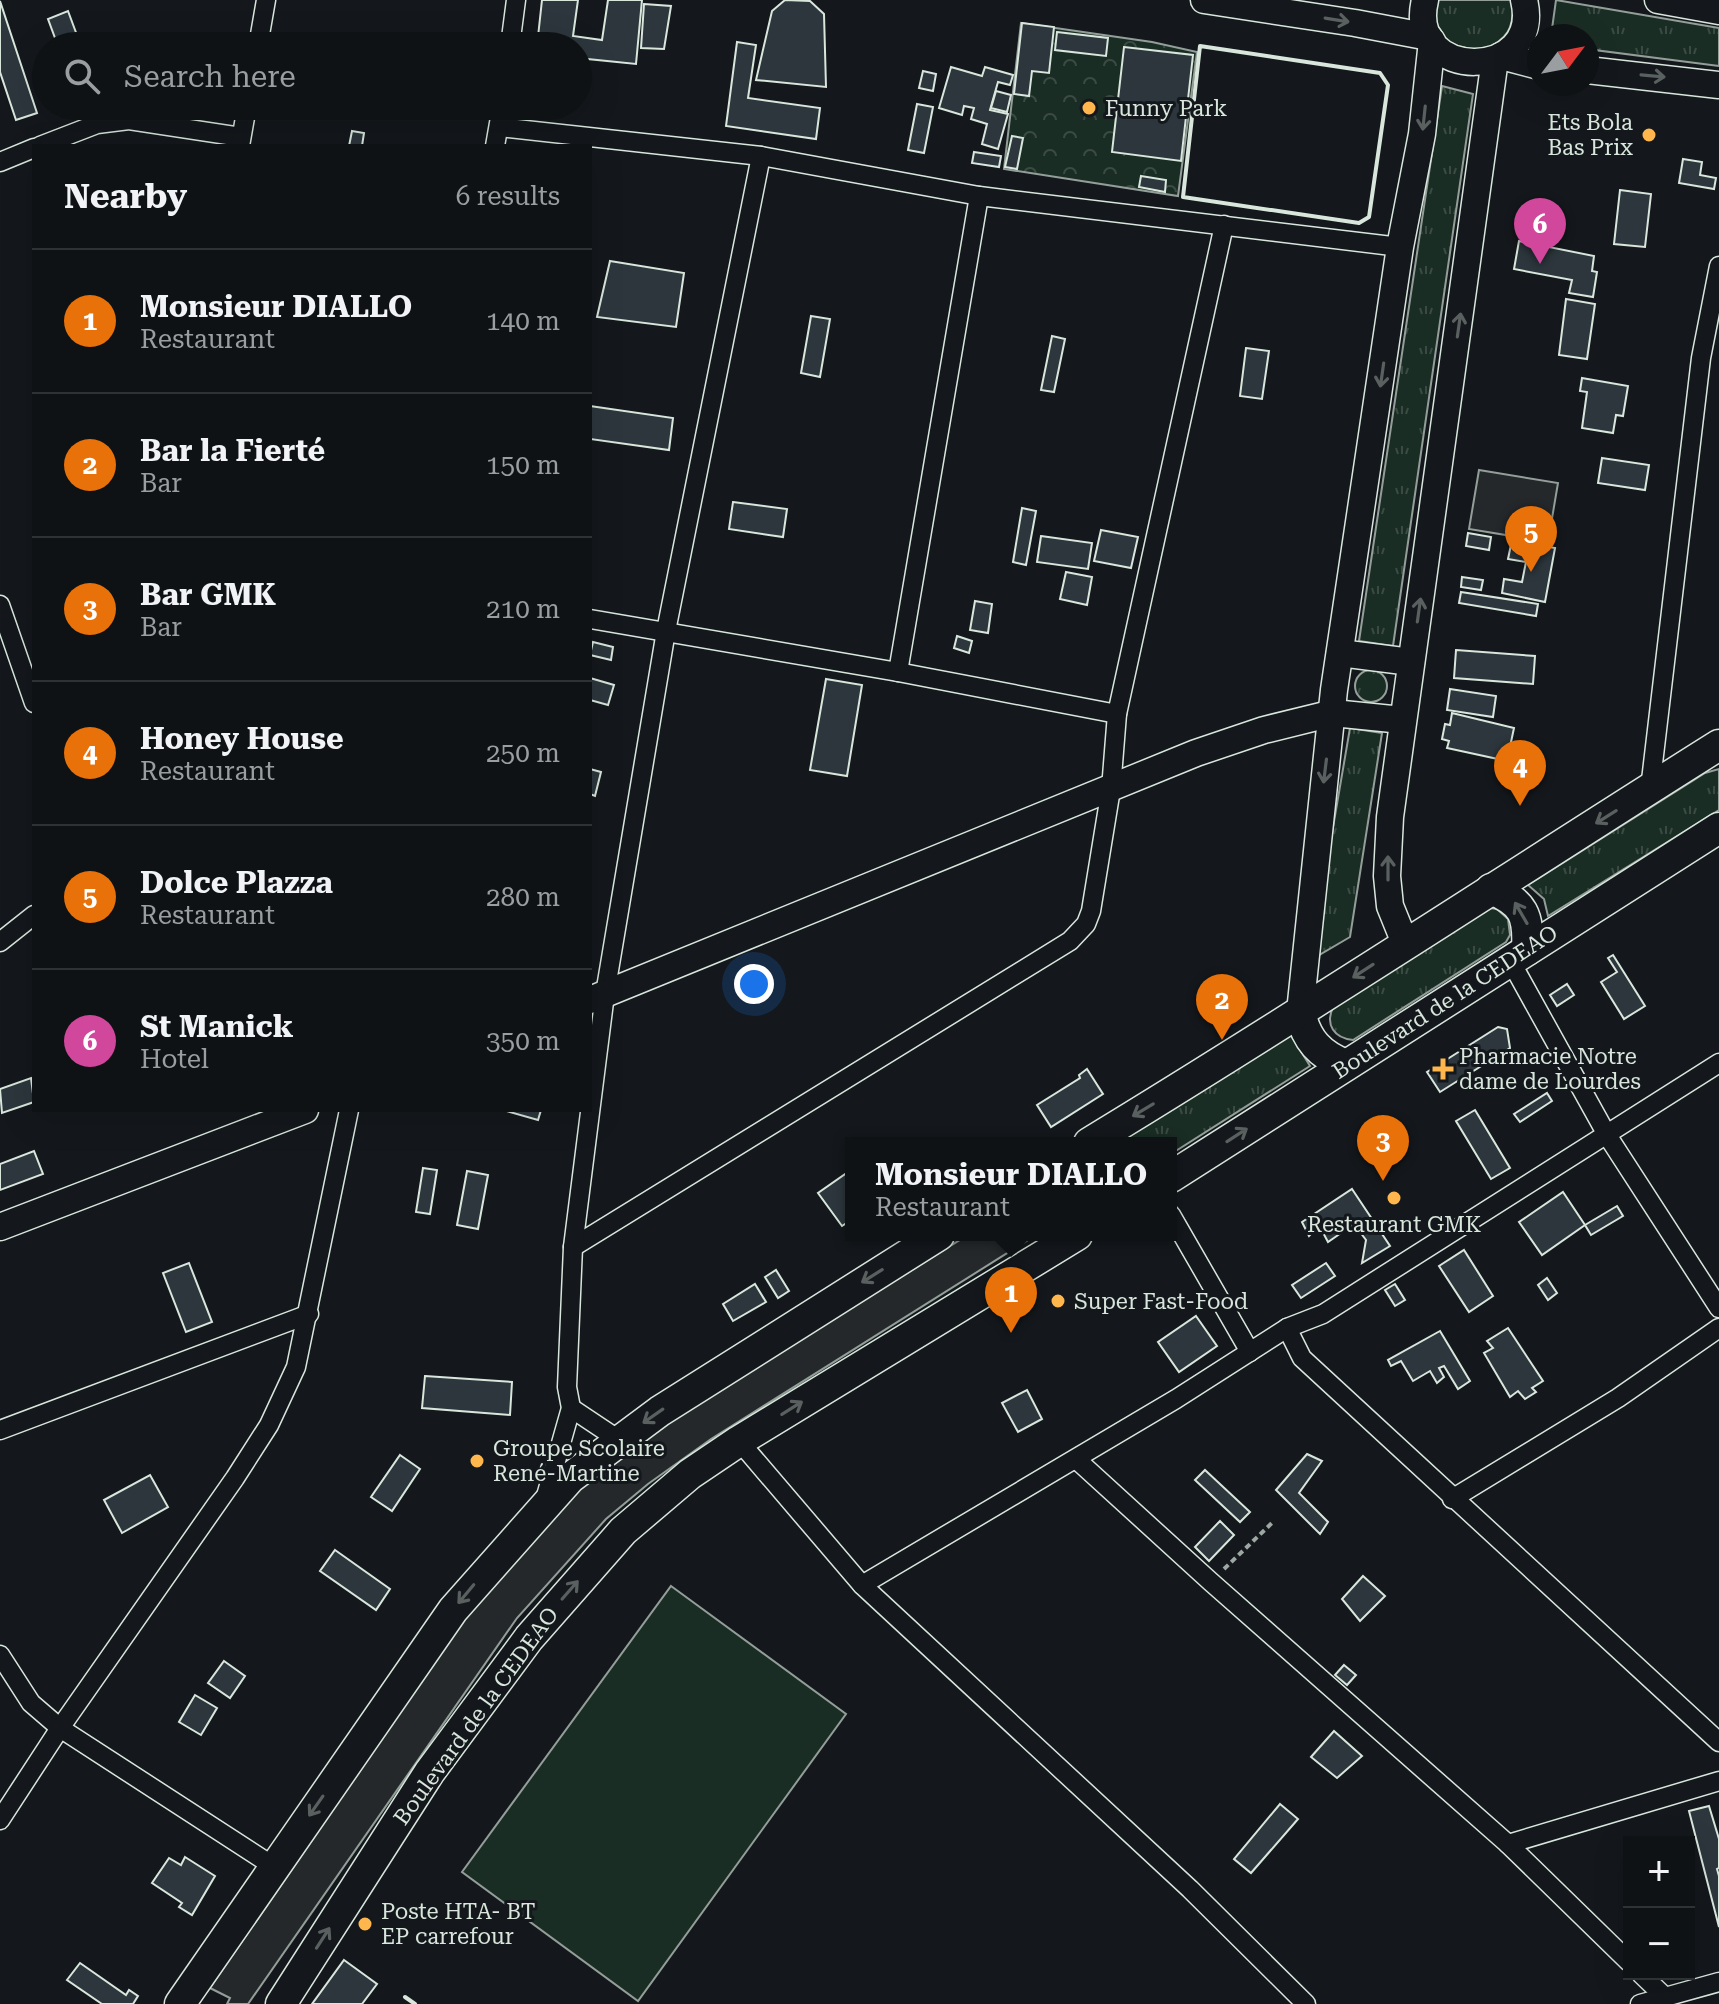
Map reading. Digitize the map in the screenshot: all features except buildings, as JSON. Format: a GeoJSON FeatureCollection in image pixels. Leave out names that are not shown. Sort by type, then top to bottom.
{"type":"FeatureCollection","features":[{"type":"Feature","properties":{"kind":"main road"},"geometry":{"type":"LineString","coordinates":[[1099,1137],[1719,745]]}},
{"type":"Feature","properties":{"kind":"main road","name":"Boulevard de la CEDEAO"},"geometry":{"type":"LineString","coordinates":[[1177,1173],[1719,828]]}},
{"type":"Feature","properties":{"kind":"main road"},"geometry":{"type":"LineString","coordinates":[[1491,889],[1511,898],[1523,911],[1528,927],[1519,956]]}},
{"type":"Feature","properties":{"kind":"main road"},"geometry":{"type":"LineString","coordinates":[[1300,1012],[1303,1028],[1315,1046],[1329,1058],[1346,1065]]}},
{"type":"Feature","properties":{"kind":"main road"},"geometry":{"type":"LineString","coordinates":[[180,2004],[453,1610],[570,1478],[619,1440],[754,1350],[929,1241]]}},
{"type":"Feature","properties":{"kind":"main road","name":"Boulevard de la CEDEAO"},"geometry":{"type":"LineString","coordinates":[[281,2004],[429,1773],[529,1638],[623,1531],[690,1474],[739,1441],[1067,1241]]}},
{"type":"Feature","properties":{"kind":"street"},"geometry":{"type":"LineString","coordinates":[[260,32],[266,0]]}},
{"type":"Feature","properties":{"kind":"street"},"geometry":{"type":"LineString","coordinates":[[512,32],[516,0]]}},
{"type":"Feature","properties":{"kind":"street"},"geometry":{"type":"LineString","coordinates":[[1204,0],[1355,23],[1430,39]]}},
{"type":"Feature","properties":{"kind":"street"},"geometry":{"type":"LineString","coordinates":[[1425,0],[1424,23],[1430,39],[1446,55],[1475,64],[1498,58],[1512,47],[1525,22],[1524,0]]}},
{"type":"Feature","properties":{"kind":"street"},"geometry":{"type":"LineString","coordinates":[[1658,0],[1719,11]]}},
{"type":"Feature","properties":{"kind":"street"},"geometry":{"type":"LineString","coordinates":[[1300,1012],[1300,988],[1340,653],[1400,247],[1422,134],[1430,39]]}},
{"type":"Feature","properties":{"kind":"street"},"geometry":{"type":"LineString","coordinates":[[1498,58],[1527,64]]}},
{"type":"Feature","properties":{"kind":"street"},"geometry":{"type":"LineString","coordinates":[[1405,943],[1390,906],[1387,876],[1390,817],[1498,58]]}},
{"type":"Feature","properties":{"kind":"street"},"geometry":{"type":"LineString","coordinates":[[1599,71],[1719,85]]}},
{"type":"Feature","properties":{"kind":"street"},"geometry":{"type":"LineString","coordinates":[[46,144],[112,120]]}},
{"type":"Feature","properties":{"kind":"street"},"geometry":{"type":"LineString","coordinates":[[129,120],[240,142],[244,120]]}},
{"type":"Feature","properties":{"kind":"street"},"geometry":{"type":"LineString","coordinates":[[495,144],[500,120]]}},
{"type":"Feature","properties":{"kind":"street"},"geometry":{"type":"LineString","coordinates":[[499,127],[761,156],[979,196],[1400,247]]}},
{"type":"Feature","properties":{"kind":"street"},"geometry":{"type":"LineString","coordinates":[[0,162],[32,149]]}},
{"type":"Feature","properties":{"kind":"street"},"geometry":{"type":"LineString","coordinates":[[592,1057],[598,997],[666,631],[761,156]]}},
{"type":"Feature","properties":{"kind":"street"},"geometry":{"type":"LineString","coordinates":[[898,672],[979,196]]}},
{"type":"Feature","properties":{"kind":"street"},"geometry":{"type":"LineString","coordinates":[[573,1247],[1070,941],[1086,924],[1091,911],[1111,789],[1117,714],[1224,225]]}},
{"type":"Feature","properties":{"kind":"street"},"geometry":{"type":"LineString","coordinates":[[1650,789],[1710,359],[1719,266]]}},
{"type":"Feature","properties":{"kind":"street"},"geometry":{"type":"LineString","coordinates":[[0,605],[32,697]]}},
{"type":"Feature","properties":{"kind":"street"},"geometry":{"type":"LineString","coordinates":[[592,619],[898,672],[1117,714]]}},
{"type":"Feature","properties":{"kind":"street"},"geometry":{"type":"LineString","coordinates":[[1340,653],[1411,662]]}},
{"type":"Feature","properties":{"kind":"street"},"geometry":{"type":"LineString","coordinates":[[598,997],[1196,753],[1264,730],[1333,713],[1402,720]]}},
{"type":"Feature","properties":{"kind":"street"},"geometry":{"type":"LineString","coordinates":[[0,942],[32,917]]}},
{"type":"Feature","properties":{"kind":"street"},"geometry":{"type":"LineString","coordinates":[[1519,956],[1607,1135],[1719,1308]]}},
{"type":"Feature","properties":{"kind":"street"},"geometry":{"type":"LineString","coordinates":[[862,1585],[1076,1459],[1287,1328],[1323,1314],[1719,1063]]}},
{"type":"Feature","properties":{"kind":"street"},"geometry":{"type":"LineString","coordinates":[[0,1227],[272,1117],[296,1112]]}},
{"type":"Feature","properties":{"kind":"street"},"geometry":{"type":"LineString","coordinates":[[0,1820],[269,1425],[296,1367],[349,1112]]}},
{"type":"Feature","properties":{"kind":"street"},"geometry":{"type":"LineString","coordinates":[[543,1506],[571,1408],[567,1387],[573,1247],[586,1112]]}},
{"type":"Feature","properties":{"kind":"street"},"geometry":{"type":"LineString","coordinates":[[1177,1225],[1250,1352]]}},
{"type":"Feature","properties":{"kind":"street"},"geometry":{"type":"LineString","coordinates":[[0,1430],[309,1314]]}},
{"type":"Feature","properties":{"kind":"street"},"geometry":{"type":"LineString","coordinates":[[1287,1328],[1302,1358],[1719,1742]]}},
{"type":"Feature","properties":{"kind":"street"},"geometry":{"type":"LineString","coordinates":[[1452,1499],[1618,1398],[1719,1328]]}},
{"type":"Feature","properties":{"kind":"street"},"geometry":{"type":"LineString","coordinates":[[571,1408],[619,1440]]}},
{"type":"Feature","properties":{"kind":"street"},"geometry":{"type":"LineString","coordinates":[[739,1441],[862,1585],[1190,1889],[1306,2004]]}},
{"type":"Feature","properties":{"kind":"street"},"geometry":{"type":"LineString","coordinates":[[1076,1459],[1508,1844],[1623,1956]]}},
{"type":"Feature","properties":{"kind":"street"},"geometry":{"type":"LineString","coordinates":[[0,1655],[31,1703],[60,1728],[273,1866]]}},
{"type":"Feature","properties":{"kind":"street"},"geometry":{"type":"LineString","coordinates":[[1508,1844],[1719,1781]]}},
{"type":"Feature","properties":{"kind":"street"},"geometry":{"type":"LineString","coordinates":[[1647,1980],[1665,1997]]}},
{"type":"Feature","properties":{"kind":"street"},"geometry":{"type":"LineString","coordinates":[[1640,2004],[1719,1982]]}},
{"type":"Feature","properties":{"kind":"path"},"geometry":{"type":"LineString","coordinates":[[1211,1582],[1274,1521]]}},
{"type":"Feature","properties":{"kind":"green space"},"geometry":{"type":"Polygon","coordinates":[[[1435,0],[1513,0],[1508,32],[1482,52],[1450,44],[1436,25],[1435,0]]]}},
{"type":"Feature","properties":{"kind":"green space"},"geometry":{"type":"Polygon","coordinates":[[[1556,0],[1719,28],[1719,66],[1599,51],[1599,24],[1553,24],[1556,0]]]}},
{"type":"Feature","properties":{"kind":"green space"},"geometry":{"type":"Polygon","coordinates":[[[1021,23],[1152,42],[1197,52],[1178,196],[1004,169],[1021,23]]]}},
{"type":"Feature","properties":{"kind":"green space"},"geometry":{"type":"Polygon","coordinates":[[[1442,86],[1473,94],[1393,646],[1359,641],[1442,86]]]}},
{"type":"Feature","properties":{"kind":"green space"},"geometry":{"type":"Polygon","coordinates":[[[1371,670],[1382,675],[1387,686],[1382,697],[1371,702],[1360,697],[1355,686],[1360,675],[1371,670]]]}},
{"type":"Feature","properties":{"kind":"green space"},"geometry":{"type":"Polygon","coordinates":[[[1350,728],[1382,733],[1350,937],[1314,958],[1311,956],[1350,728]]]}},
{"type":"Feature","properties":{"kind":"green space"},"geometry":{"type":"Polygon","coordinates":[[[1719,769],[1719,810],[1548,916],[1544,899],[1528,885],[1705,773],[1719,769]]]}},
{"type":"Feature","properties":{"kind":"green space"},"geometry":{"type":"Polygon","coordinates":[[[1490,908],[1497,909],[1508,919],[1510,935],[1506,942],[1353,1040],[1341,1037],[1333,1030],[1330,1019],[1333,1007],[1490,908]]]}},
{"type":"Feature","properties":{"kind":"green space"},"geometry":{"type":"Polygon","coordinates":[[[1289,1032],[1310,1066],[1177,1150],[1177,1137],[1123,1137],[1289,1032]]]}},
{"type":"Feature","properties":{"kind":"green space"},"geometry":{"type":"Polygon","coordinates":[[[671,1586],[846,1714],[638,2001],[462,1872],[671,1586]]]}},
{"type":"Feature","properties":{"kind":"shaded area"},"geometry":{"type":"Polygon","coordinates":[[[1479,470],[1558,483],[1548,542],[1469,529],[1479,470]]]}},
{"type":"Feature","properties":{"kind":"shaded area"},"geometry":{"type":"Polygon","coordinates":[[[958,1241],[1026,1241],[711,1439],[606,1519],[517,1618],[248,2004],[227,2004],[230,1998],[210,1988],[480,1596],[594,1475],[648,1433],[958,1241]]]}},
{"type":"Feature","properties":{"kind":"wall"},"geometry":{"type":"LineString","coordinates":[[1200,46],[1380,73],[1388,85],[1369,217],[1359,223],[1183,197],[1200,46]]}},
{"type":"Feature","properties":{"kind":"wall"},"geometry":{"type":"LineString","coordinates":[[405,1997],[415,2004]]}},
{"type":"Feature","properties":{"kind":"place","name":"Funny Park"},"geometry":{"type":"Point","coordinates":[1089,108]}},
{"type":"Feature","properties":{"kind":"place","name":"Ets Bola Bas Prix"},"geometry":{"type":"Point","coordinates":[1649,135]}},
{"type":"Feature","properties":{"kind":"place","name":"St Manick"},"geometry":{"type":"Point","coordinates":[1540,264]}},
{"type":"Feature","properties":{"kind":"place","name":"Dolce Plazza"},"geometry":{"type":"Point","coordinates":[1531,572]}},
{"type":"Feature","properties":{"kind":"place","name":"Honey House"},"geometry":{"type":"Point","coordinates":[1520,806]}},
{"type":"Feature","properties":{"kind":"place","name":"Bar la Fierté"},"geometry":{"type":"Point","coordinates":[1222,1040]}},
{"type":"Feature","properties":{"kind":"place","name":"Pharmacie Notre dame de Lourdes"},"geometry":{"type":"Point","coordinates":[1443,1069]}},
{"type":"Feature","properties":{"kind":"place","name":"Bar GMK"},"geometry":{"type":"Point","coordinates":[1383,1181]}},
{"type":"Feature","properties":{"kind":"place","name":"Restaurant GMK"},"geometry":{"type":"Point","coordinates":[1394,1198]}},
{"type":"Feature","properties":{"kind":"place","name":"Super Fast-Food"},"geometry":{"type":"Point","coordinates":[1058,1301]}},
{"type":"Feature","properties":{"kind":"place","name":"Monsieur DIALLO"},"geometry":{"type":"Point","coordinates":[1011,1333]}},
{"type":"Feature","properties":{"kind":"place","name":"Groupe Scolaire René-Martine"},"geometry":{"type":"Point","coordinates":[477,1461]}},
{"type":"Feature","properties":{"kind":"place","name":"Poste HTA- BT EP carrefour"},"geometry":{"type":"Point","coordinates":[365,1924]}}]}
